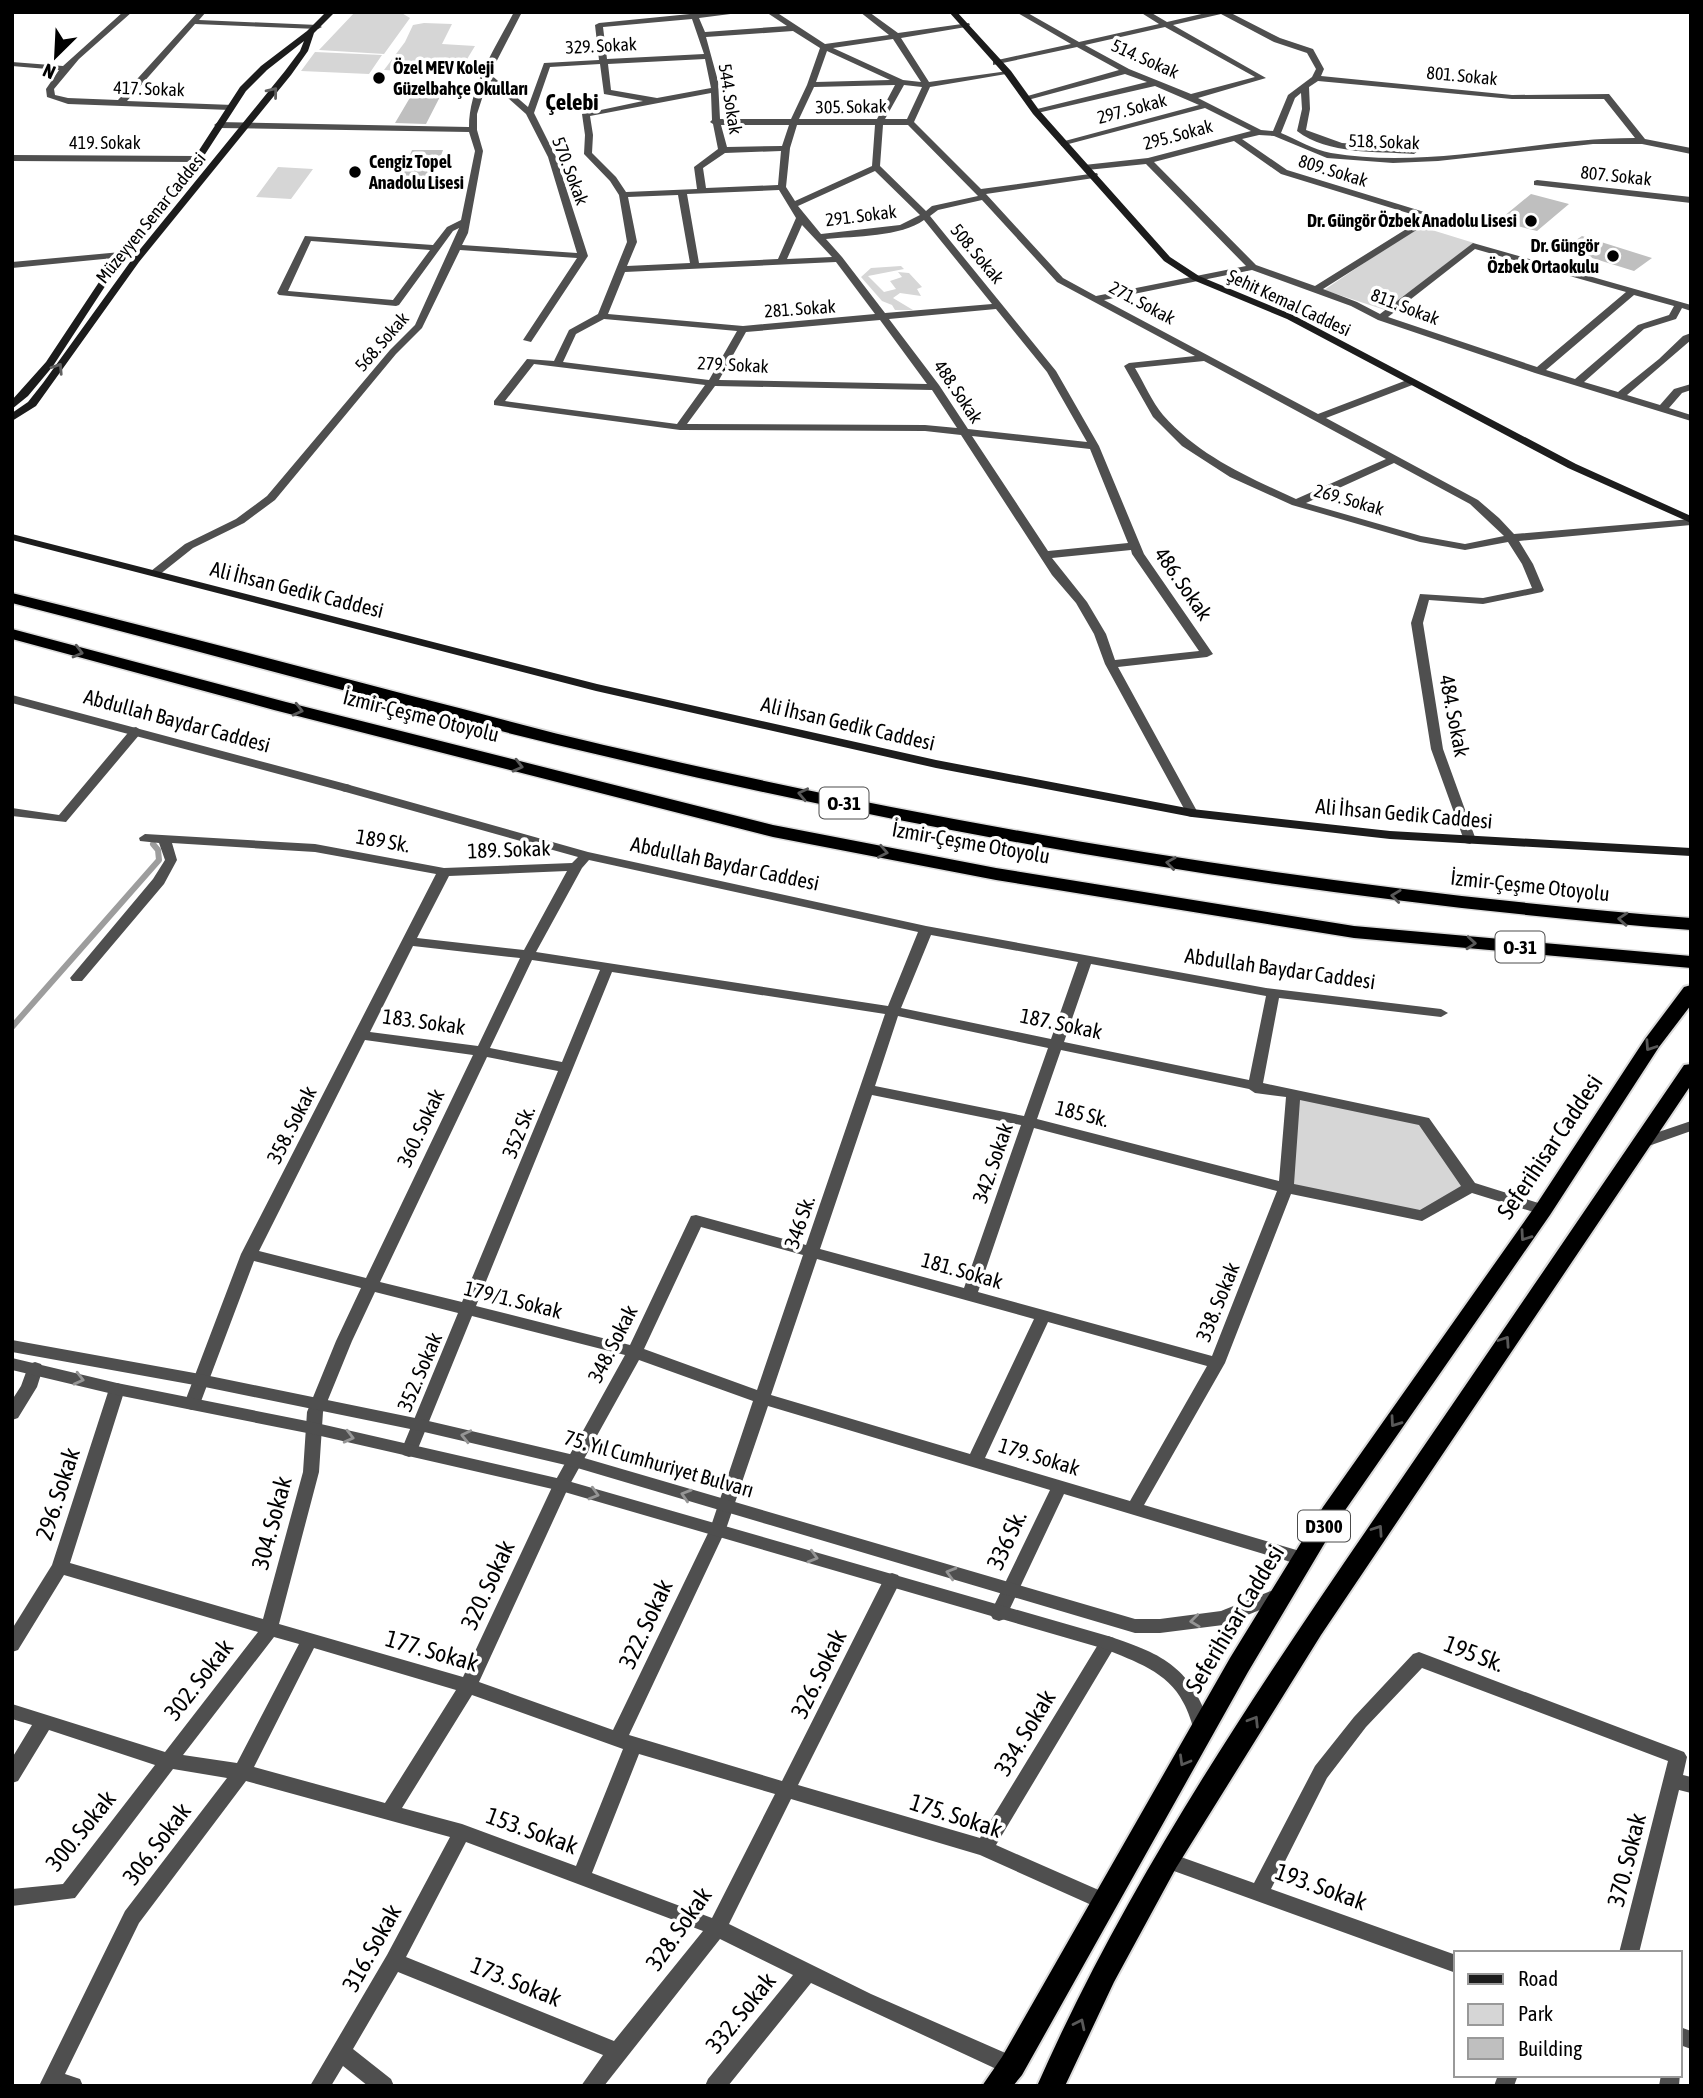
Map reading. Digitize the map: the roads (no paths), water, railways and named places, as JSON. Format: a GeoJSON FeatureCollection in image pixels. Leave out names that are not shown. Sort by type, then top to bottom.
{"type":"FeatureCollection","features":[{"type":"Feature","properties":{"kind":"highway","name":"İzmir-Çeşme Otoyolu"},"geometry":{"type":"LineString","coordinates":[[12,598],[601,750],[879,811],[1138,858],[1375,893],[1556,915],[1691,924]]}},
{"type":"Feature","properties":{"kind":"highway","name":"İzmir-Çeşme Otoyolu"},"geometry":{"type":"LineString","coordinates":[[12,634],[280,706],[786,833],[996,874],[1354,932],[1689,962]]}},
{"type":"Feature","properties":{"kind":"highway","name":"Seferihisar Caddesi"},"geometry":{"type":"LineString","coordinates":[[996,2086],[1012,2066],[1202,1728],[1331,1513],[1544,1210],[1652,1043],[1691,991]]}},
{"type":"Feature","properties":{"kind":"highway","name":"D300"},"geometry":{"type":"LineString","coordinates":[[1051,2086],[1105,1973],[1167,1860],[1312,1628],[1691,1070]]}},
{"type":"Feature","properties":{"kind":"main road","name":"Müzeyyen Senar Caddesi"},"geometry":{"type":"LineString","coordinates":[[12,405],[22,397],[57,351],[121,255],[197,159],[230,107],[258,73],[314,30],[331,12]]}},
{"type":"Feature","properties":{"kind":"main road","name":"Şehit Kemal Caddesi"},"geometry":{"type":"LineString","coordinates":[[953,12],[996,63],[1008,73],[1036,112],[1167,259],[1196,278],[1290,317],[1572,466],[1691,521]]}},
{"type":"Feature","properties":{"kind":"main road","name":"Müzeyyen Senar Caddesi"},"geometry":{"type":"LineString","coordinates":[[12,418],[32,404],[47,385],[136,260],[304,51],[314,30]]}},
{"type":"Feature","properties":{"kind":"main road","name":"Ali İhsan Gedik Caddesi"},"geometry":{"type":"LineString","coordinates":[[12,537],[637,696],[936,764],[1192,813],[1390,835],[1691,852]]}},
{"type":"Feature","properties":{"kind":"street"},"geometry":{"type":"LineString","coordinates":[[12,64],[62,68],[128,12]]}},
{"type":"Feature","properties":{"kind":"street"},"geometry":{"type":"LineString","coordinates":[[120,103],[202,12]]}},
{"type":"Feature","properties":{"kind":"street","name":"568. Sokak"},"geometry":{"type":"LineString","coordinates":[[155,573],[189,546],[240,521],[271,498],[393,352],[419,327],[458,247],[479,151],[474,130],[474,114],[486,74],[518,12]]}},
{"type":"Feature","properties":{"kind":"street"},"geometry":{"type":"LineString","coordinates":[[657,101],[607,92],[599,25],[641,17],[742,12]]}},
{"type":"Feature","properties":{"kind":"street"},"geometry":{"type":"LineString","coordinates":[[770,12],[824,47],[901,82]]}},
{"type":"Feature","properties":{"kind":"street"},"geometry":{"type":"LineString","coordinates":[[864,12],[895,35],[927,85]]}},
{"type":"Feature","properties":{"kind":"street","name":"514. Sokak"},"geometry":{"type":"LineString","coordinates":[[1020,12],[1126,71],[1208,105],[1259,132]]}},
{"type":"Feature","properties":{"kind":"street"},"geometry":{"type":"LineString","coordinates":[[1144,12],[1262,78],[1190,97]]}},
{"type":"Feature","properties":{"kind":"street"},"geometry":{"type":"LineString","coordinates":[[996,63],[1222,12],[1277,40],[1310,51],[1320,69],[1315,78],[1291,97],[1276,135]]}},
{"type":"Feature","properties":{"kind":"street","name":"544. Sokak"},"geometry":{"type":"LineString","coordinates":[[694,15],[708,56],[715,90],[714,122],[723,150]]}},
{"type":"Feature","properties":{"kind":"street"},"geometry":{"type":"LineString","coordinates":[[193,22],[314,30]]}},
{"type":"Feature","properties":{"kind":"street"},"geometry":{"type":"LineString","coordinates":[[824,47],[966,25]]}},
{"type":"Feature","properties":{"kind":"street"},"geometry":{"type":"LineString","coordinates":[[701,35],[795,28]]}},
{"type":"Feature","properties":{"kind":"street"},"geometry":{"type":"LineString","coordinates":[[624,195],[782,187],[786,148],[793,124],[811,85],[824,47]]}},
{"type":"Feature","properties":{"kind":"street","name":"329. Sokak"},"geometry":{"type":"LineString","coordinates":[[530,113],[547,65],[708,56]]}},
{"type":"Feature","properties":{"kind":"street","name":"417. Sokak"},"geometry":{"type":"LineString","coordinates":[[62,68],[50,89],[51,97],[68,101],[230,107]]}},
{"type":"Feature","properties":{"kind":"street"},"geometry":{"type":"LineString","coordinates":[[1027,99],[1126,71]]}},
{"type":"Feature","properties":{"kind":"street"},"geometry":{"type":"LineString","coordinates":[[811,85],[901,82],[927,85],[1008,73]]}},
{"type":"Feature","properties":{"kind":"street","name":"570. Sokak"},"geometry":{"type":"LineString","coordinates":[[486,74],[530,113],[552,157],[583,256]]}},
{"type":"Feature","properties":{"kind":"street","name":"801. Sokak"},"geometry":{"type":"LineString","coordinates":[[1315,78],[1512,97],[1606,96],[1642,141]]}},
{"type":"Feature","properties":{"kind":"street"},"geometry":{"type":"LineString","coordinates":[[795,204],[876,167],[879,123],[901,82]]}},
{"type":"Feature","properties":{"kind":"street"},"geometry":{"type":"LineString","coordinates":[[1036,112],[1157,82]]}},
{"type":"Feature","properties":{"kind":"street"},"geometry":{"type":"LineString","coordinates":[[910,122],[927,85]]}},
{"type":"Feature","properties":{"kind":"street"},"geometry":{"type":"LineString","coordinates":[[1305,87],[1306,109],[1301,131],[1318,140],[1344,147],[1464,155]]}},
{"type":"Feature","properties":{"kind":"street"},"geometry":{"type":"LineString","coordinates":[[557,364],[572,332],[602,316],[632,242],[624,195],[613,178],[588,154],[586,114],[715,90]]}},
{"type":"Feature","properties":{"kind":"street","name":"297. Sokak"},"geometry":{"type":"LineString","coordinates":[[1064,144],[1208,105]]}},
{"type":"Feature","properties":{"kind":"street","name":"305. Sokak"},"geometry":{"type":"LineString","coordinates":[[714,122],[910,122]]}},
{"type":"Feature","properties":{"kind":"street","name":"271. Sokak"},"geometry":{"type":"LineString","coordinates":[[910,122],[1060,280],[1474,502],[1499,521],[1530,566],[1538,590],[1483,601],[1424,596]]}},
{"type":"Feature","properties":{"kind":"street"},"geometry":{"type":"LineString","coordinates":[[218,125],[474,130]]}},
{"type":"Feature","properties":{"kind":"street","name":"295. Sokak"},"geometry":{"type":"LineString","coordinates":[[982,195],[1148,161],[1234,136],[1259,132],[1276,135]]}},
{"type":"Feature","properties":{"kind":"street","name":"518. Sokak"},"geometry":{"type":"LineString","coordinates":[[1276,135],[1327,155],[1393,160],[1593,141],[1642,141],[1691,151]]}},
{"type":"Feature","properties":{"kind":"street","name":"809. Sokak"},"geometry":{"type":"LineString","coordinates":[[1234,136],[1284,172],[1431,217],[1314,291]]}},
{"type":"Feature","properties":{"kind":"street"},"geometry":{"type":"LineString","coordinates":[[702,191],[698,167],[723,150],[786,148]]}},
{"type":"Feature","properties":{"kind":"street","name":"419. Sokak"},"geometry":{"type":"LineString","coordinates":[[12,158],[197,159]]}},
{"type":"Feature","properties":{"kind":"street","name":"811. Sokak"},"geometry":{"type":"LineString","coordinates":[[1148,161],[1253,267],[1354,304],[1381,318],[1539,372],[1691,418]]}},
{"type":"Feature","properties":{"kind":"street","name":"508. Sokak"},"geometry":{"type":"LineString","coordinates":[[876,167],[924,214],[1051,371],[1094,446]]}},
{"type":"Feature","properties":{"kind":"street","name":"807. Sokak"},"geometry":{"type":"LineString","coordinates":[[1537,183],[1691,200]]}},
{"type":"Feature","properties":{"kind":"street","name":"488. Sokak"},"geometry":{"type":"LineString","coordinates":[[782,187],[795,204],[801,218],[839,259],[935,387],[1100,634],[1111,664],[1192,813]]}},
{"type":"Feature","properties":{"kind":"street"},"geometry":{"type":"LineString","coordinates":[[682,192],[695,266]]}},
{"type":"Feature","properties":{"kind":"street","name":"291. Sokak"},"geometry":{"type":"LineString","coordinates":[[819,237],[901,228],[913,224],[935,208],[982,195]]}},
{"type":"Feature","properties":{"kind":"street"},"geometry":{"type":"LineString","coordinates":[[780,262],[801,218]]}},
{"type":"Feature","properties":{"kind":"street"},"geometry":{"type":"LineString","coordinates":[[436,248],[308,238],[282,293],[396,303],[450,229],[464,222]]}},
{"type":"Feature","properties":{"kind":"street"},"geometry":{"type":"LineString","coordinates":[[1381,318],[1473,246],[1691,308]]}},
{"type":"Feature","properties":{"kind":"street"},"geometry":{"type":"LineString","coordinates":[[458,247],[583,256],[528,340]]}},
{"type":"Feature","properties":{"kind":"street"},"geometry":{"type":"LineString","coordinates":[[12,265],[121,255]]}},
{"type":"Feature","properties":{"kind":"street"},"geometry":{"type":"LineString","coordinates":[[621,269],[839,259]]}},
{"type":"Feature","properties":{"kind":"street"},"geometry":{"type":"LineString","coordinates":[[1098,298],[1253,267]]}},
{"type":"Feature","properties":{"kind":"street"},"geometry":{"type":"LineString","coordinates":[[1539,372],[1631,293]]}},
{"type":"Feature","properties":{"kind":"street"},"geometry":{"type":"LineString","coordinates":[[1578,382],[1641,327],[1673,317],[1679,305]]}},
{"type":"Feature","properties":{"kind":"street","name":"281. Sokak"},"geometry":{"type":"LineString","coordinates":[[602,316],[743,328],[999,306]]}},
{"type":"Feature","properties":{"kind":"street"},"geometry":{"type":"LineString","coordinates":[[680,427],[712,383],[743,328]]}},
{"type":"Feature","properties":{"kind":"street"},"geometry":{"type":"LineString","coordinates":[[1619,396],[1651,369],[1662,365],[1691,336]]}},
{"type":"Feature","properties":{"kind":"street","name":"269. Sokak"},"geometry":{"type":"LineString","coordinates":[[1208,358],[1129,366],[1157,415],[1186,444],[1234,475],[1296,503],[1420,539],[1465,547],[1511,538],[1691,521]]}},
{"type":"Feature","properties":{"kind":"street","name":"279. Sokak"},"geometry":{"type":"LineString","coordinates":[[680,427],[498,402],[531,361],[712,383],[935,387]]}},
{"type":"Feature","properties":{"kind":"street"},"geometry":{"type":"LineString","coordinates":[[1317,418],[1411,382]]}},
{"type":"Feature","properties":{"kind":"street"},"geometry":{"type":"LineString","coordinates":[[1662,409],[1678,391],[1691,387]]}},
{"type":"Feature","properties":{"kind":"street"},"geometry":{"type":"LineString","coordinates":[[680,427],[925,428],[1094,446]]}},
{"type":"Feature","properties":{"kind":"street","name":"486. Sokak"},"geometry":{"type":"LineString","coordinates":[[1094,446],[1135,546],[1207,654],[1111,664]]}},
{"type":"Feature","properties":{"kind":"street"},"geometry":{"type":"LineString","coordinates":[[1296,503],[1393,460]]}},
{"type":"Feature","properties":{"kind":"street"},"geometry":{"type":"LineString","coordinates":[[1045,555],[1135,546]]}},
{"type":"Feature","properties":{"kind":"street","name":"484. Sokak"},"geometry":{"type":"LineString","coordinates":[[1424,596],[1417,623],[1437,749],[1470,840]]}},
{"type":"Feature","properties":{"kind":"street","name":"Abdullah Baydar Caddesi"},"geometry":{"type":"LineString","coordinates":[[12,699],[346,788],[581,861],[926,930],[1273,993],[1441,1013]]}},
{"type":"Feature","properties":{"kind":"street"},"geometry":{"type":"LineString","coordinates":[[12,812],[62,819],[136,731]]}},
{"type":"Feature","properties":{"kind":"street","name":"189 Sk."},"geometry":{"type":"LineString","coordinates":[[145,838],[314,848],[444,872]]}},
{"type":"Feature","properties":{"kind":"street"},"geometry":{"type":"LineString","coordinates":[[77,978],[159,881],[171,860],[165,840]]}},
{"type":"Feature","properties":{"kind":"street","name":"189. Sokak"},"geometry":{"type":"LineString","coordinates":[[444,872],[581,861]]}},
{"type":"Feature","properties":{"kind":"street","name":"360. Sokak"},"geometry":{"type":"LineString","coordinates":[[312,1427],[317,1405],[481,1051],[581,861]]}},
{"type":"Feature","properties":{"kind":"street","name":"358. Sokak"},"geometry":{"type":"LineString","coordinates":[[192,1404],[250,1254],[444,872]]}},
{"type":"Feature","properties":{"kind":"street","name":"346 Sk."},"geometry":{"type":"LineString","coordinates":[[718,1529],[893,1012],[926,930]]}},
{"type":"Feature","properties":{"kind":"street","name":"187. Sokak"},"geometry":{"type":"LineString","coordinates":[[409,941],[529,956],[893,1012],[1424,1121],[1470,1187]]}},
{"type":"Feature","properties":{"kind":"street","name":"342. Sokak"},"geometry":{"type":"LineString","coordinates":[[969,1295],[1086,959]]}},
{"type":"Feature","properties":{"kind":"street","name":"352 Sk."},"geometry":{"type":"LineString","coordinates":[[469,1310],[607,969]]}},
{"type":"Feature","properties":{"kind":"street"},"geometry":{"type":"LineString","coordinates":[[1255,1088],[1273,993]]}},
{"type":"Feature","properties":{"kind":"street","name":"183. Sokak"},"geometry":{"type":"LineString","coordinates":[[361,1035],[481,1051],[567,1069]]}},
{"type":"Feature","properties":{"kind":"street","name":"185 Sk."},"geometry":{"type":"LineString","coordinates":[[867,1089],[1029,1122],[1286,1188],[1422,1216],[1470,1187]]}},
{"type":"Feature","properties":{"kind":"street","name":"338. Sokak"},"geometry":{"type":"LineString","coordinates":[[1134,1508],[1217,1363],[1286,1188],[1293,1094]]}},
{"type":"Feature","properties":{"kind":"street"},"geometry":{"type":"LineString","coordinates":[[1640,1144],[1691,1126]]}},
{"type":"Feature","properties":{"kind":"street"},"geometry":{"type":"LineString","coordinates":[[1470,1187],[1544,1210]]}},
{"type":"Feature","properties":{"kind":"street","name":"181. Sokak"},"geometry":{"type":"LineString","coordinates":[[696,1220],[1217,1363]]}},
{"type":"Feature","properties":{"kind":"street","name":"348. Sokak"},"geometry":{"type":"LineString","coordinates":[[561,1485],[635,1352],[696,1220]]}},
{"type":"Feature","properties":{"kind":"street","name":"179/1. Sokak"},"geometry":{"type":"LineString","coordinates":[[250,1254],[635,1352],[762,1398]]}},
{"type":"Feature","properties":{"kind":"street","name":"352. Sokak"},"geometry":{"type":"LineString","coordinates":[[409,1451],[469,1310]]}},
{"type":"Feature","properties":{"kind":"street"},"geometry":{"type":"LineString","coordinates":[[975,1461],[1044,1315]]}},
{"type":"Feature","properties":{"kind":"street","name":"75. Yıl Cumhuriyet Bulvarı"},"geometry":{"type":"LineString","coordinates":[[12,1346],[420,1424],[574,1461],[1135,1626],[1160,1626],[1223,1618],[1283,1593]]}},
{"type":"Feature","properties":{"kind":"street"},"geometry":{"type":"LineString","coordinates":[[12,1364],[117,1389],[312,1427],[561,1485],[892,1580],[999,1614],[1108,1643],[1156,1662],[1183,1683],[1196,1706],[1202,1728]]}},
{"type":"Feature","properties":{"kind":"street"},"geometry":{"type":"LineString","coordinates":[[12,1413],[29,1387],[35,1368]]}},
{"type":"Feature","properties":{"kind":"street","name":"296. Sokak"},"geometry":{"type":"LineString","coordinates":[[12,1645],[60,1567],[117,1389]]}},
{"type":"Feature","properties":{"kind":"street","name":"179. Sokak"},"geometry":{"type":"LineString","coordinates":[[762,1398],[1304,1559]]}},
{"type":"Feature","properties":{"kind":"street","name":"304. Sokak"},"geometry":{"type":"LineString","coordinates":[[269,1630],[311,1472],[312,1427]]}},
{"type":"Feature","properties":{"kind":"street","name":"320. Sokak"},"geometry":{"type":"LineString","coordinates":[[390,1811],[468,1686],[561,1485]]}},
{"type":"Feature","properties":{"kind":"street","name":"336 Sk."},"geometry":{"type":"LineString","coordinates":[[999,1614],[1060,1486]]}},
{"type":"Feature","properties":{"kind":"street","name":"322. Sokak"},"geometry":{"type":"LineString","coordinates":[[582,1875],[626,1742],[718,1529]]}},
{"type":"Feature","properties":{"kind":"street","name":"177. Sokak"},"geometry":{"type":"LineString","coordinates":[[60,1567],[468,1686],[626,1742],[789,1789]]}},
{"type":"Feature","properties":{"kind":"street","name":"326. Sokak"},"geometry":{"type":"LineString","coordinates":[[789,1789],[892,1580]]}},
{"type":"Feature","properties":{"kind":"street","name":"302. Sokak"},"geometry":{"type":"LineString","coordinates":[[169,1760],[269,1630]]}},
{"type":"Feature","properties":{"kind":"street","name":"306. Sokak"},"geometry":{"type":"LineString","coordinates":[[50,2083],[132,1917],[242,1772],[309,1641]]}},
{"type":"Feature","properties":{"kind":"street","name":"334. Sokak"},"geometry":{"type":"LineString","coordinates":[[984,1848],[1108,1643]]}},
{"type":"Feature","properties":{"kind":"street","name":"195 Sk."},"geometry":{"type":"LineString","coordinates":[[1259,1893],[1321,1772],[1360,1722],[1419,1659],[1678,1757],[1682,1783]]}},
{"type":"Feature","properties":{"kind":"street","name":"153. Sokak"},"geometry":{"type":"LineString","coordinates":[[12,1711],[169,1760],[242,1772],[462,1832],[717,1928],[807,1973],[1012,2066]]}},
{"type":"Feature","properties":{"kind":"street"},"geometry":{"type":"LineString","coordinates":[[12,1775],[44,1722]]}},
{"type":"Feature","properties":{"kind":"street","name":"300. Sokak"},"geometry":{"type":"LineString","coordinates":[[12,1898],[68,1892],[169,1760]]}},
{"type":"Feature","properties":{"kind":"street","name":"370. Sokak"},"geometry":{"type":"LineString","coordinates":[[1630,1951],[1682,1783]]}},
{"type":"Feature","properties":{"kind":"street","name":"175. Sokak"},"geometry":{"type":"LineString","coordinates":[[789,1789],[984,1848],[1103,1901]]}},
{"type":"Feature","properties":{"kind":"street","name":"328. Sokak"},"geometry":{"type":"LineString","coordinates":[[591,2086],[717,1928],[789,1789]]}},
{"type":"Feature","properties":{"kind":"street","name":"316. Sokak"},"geometry":{"type":"LineString","coordinates":[[320,2086],[394,1961],[462,1832]]}},
{"type":"Feature","properties":{"kind":"street","name":"193. Sokak"},"geometry":{"type":"LineString","coordinates":[[1167,1860],[1454,1963]]}},
{"type":"Feature","properties":{"kind":"street","name":"173. Sokak"},"geometry":{"type":"LineString","coordinates":[[394,1961],[618,2052]]}},
{"type":"Feature","properties":{"kind":"street","name":"332. Sokak"},"geometry":{"type":"LineString","coordinates":[[715,2086],[807,1973]]}},
{"type":"Feature","properties":{"kind":"street"},"geometry":{"type":"LineString","coordinates":[[340,2051],[384,2086]]}},
{"type":"Feature","properties":{"kind":"street"},"geometry":{"type":"LineString","coordinates":[[50,2083],[73,2086]]}},
{"type":"Feature","properties":{"kind":"waterway"},"geometry":{"type":"LineString","coordinates":[[12,1027],[159,860],[158,850],[153,844]]}},
{"type":"Feature","properties":{"kind":"place","name":"Özel MEV Koleji Güzelbahçe Okulları"},"geometry":{"type":"Point","coordinates":[379,78]}},
{"type":"Feature","properties":{"kind":"place","name":"Cengiz Topel Anadolu Lisesi"},"geometry":{"type":"Point","coordinates":[355,172]}},
{"type":"Feature","properties":{"kind":"place","name":"Dr. Güngör Özbek Anadolu Lisesi"},"geometry":{"type":"Point","coordinates":[1531,221]}},
{"type":"Feature","properties":{"kind":"place","name":"Dr. Güngör Özbek Ortaokulu"},"geometry":{"type":"Point","coordinates":[1613,256]}},
{"type":"Feature","properties":{"kind":"district","name":"Çelebi"},"geometry":{"type":"Point","coordinates":[572,102]}}]}
